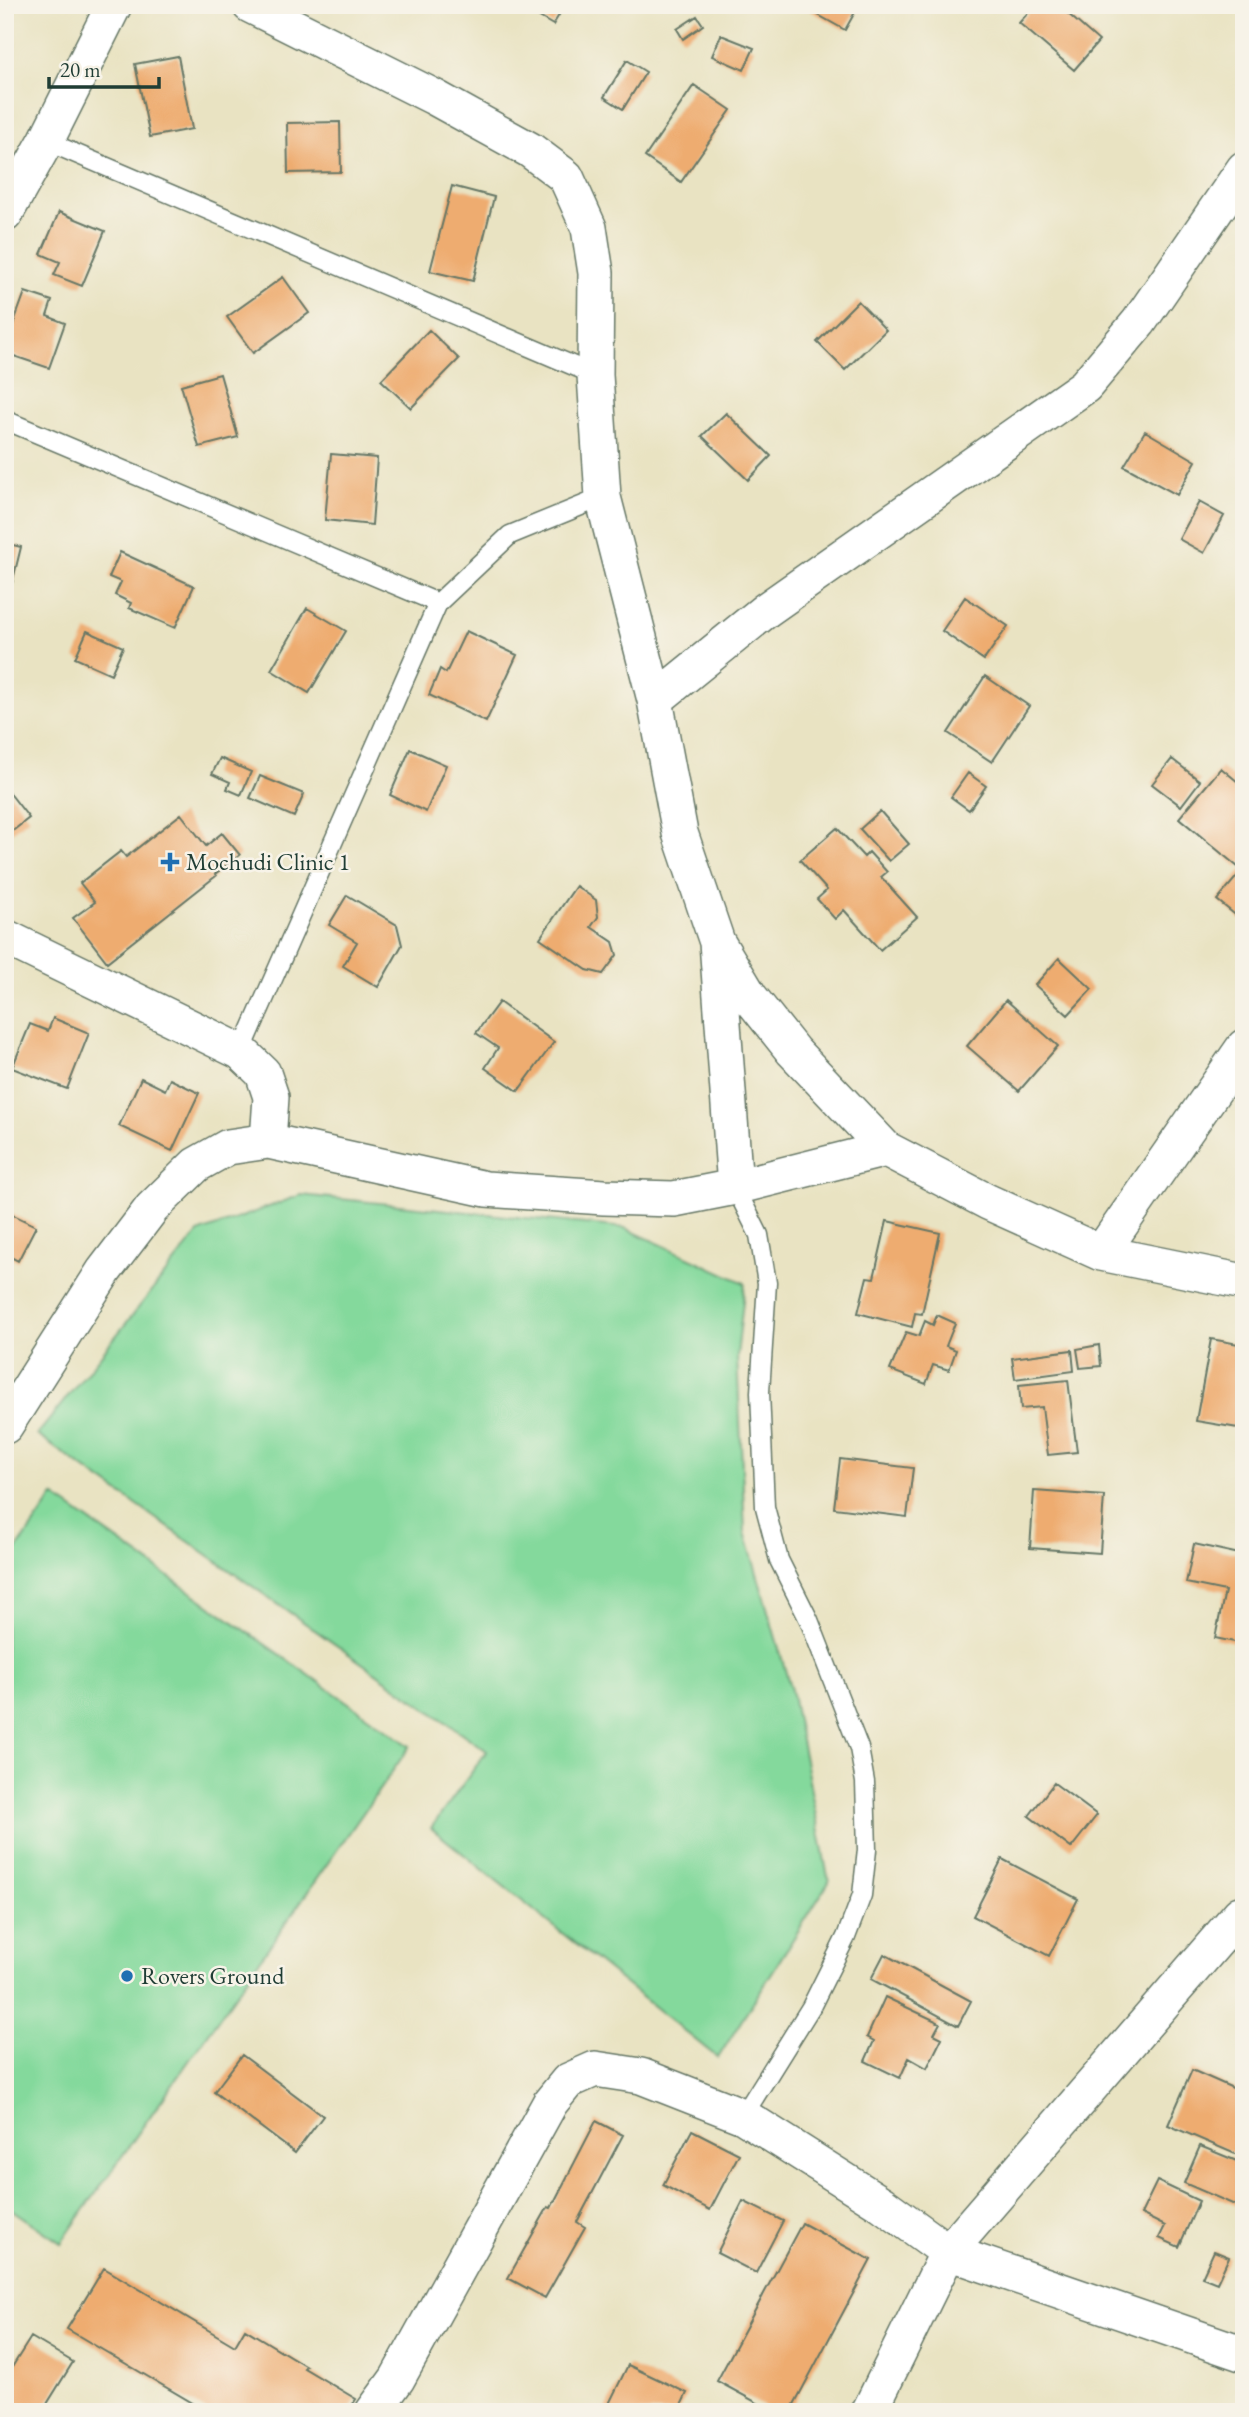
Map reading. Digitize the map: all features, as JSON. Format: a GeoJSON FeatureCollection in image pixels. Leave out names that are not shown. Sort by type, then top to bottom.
{"type":"FeatureCollection","features":[{"type":"Feature","properties":{"kind":"street"},"geometry":{"type":"LineString","coordinates":[[5,214],[46,141],[114,5]]}},
{"type":"Feature","properties":{"kind":"street"},"geometry":{"type":"LineString","coordinates":[[250,5],[434,97],[530,150],[566,177],[589,228],[594,261],[595,375],[603,497],[655,700],[680,833],[717,942],[750,997],[793,1051],[887,1149],[988,1202],[1101,1252],[1244,1282]]}},
{"type":"Feature","properties":{"kind":"street"},"geometry":{"type":"LineString","coordinates":[[655,700],[765,610],[1085,386],[1139,322],[1244,169]]}},
{"type":"Feature","properties":{"kind":"street"},"geometry":{"type":"LineString","coordinates":[[5,937],[241,1052],[263,1073],[271,1097],[268,1141]]}},
{"type":"Feature","properties":{"kind":"street"},"geometry":{"type":"LineString","coordinates":[[717,942],[735,1187]]}},
{"type":"Feature","properties":{"kind":"street"},"geometry":{"type":"LineString","coordinates":[[1101,1252],[1244,1047]]}},
{"type":"Feature","properties":{"kind":"street"},"geometry":{"type":"LineString","coordinates":[[5,1426],[104,1271],[152,1208],[195,1165],[228,1147],[268,1141],[486,1189],[674,1199],[735,1187],[887,1149]]}},
{"type":"Feature","properties":{"kind":"street"},"geometry":{"type":"LineString","coordinates":[[869,2412],[948,2252],[1243,1914]]}},
{"type":"Feature","properties":{"kind":"street"},"geometry":{"type":"LineString","coordinates":[[373,2412],[397,2379],[550,2103],[568,2081],[595,2069],[641,2076],[743,2116],[883,2204],[948,2252],[1244,2354]]}},
{"type":"Feature","properties":{"kind":"lane"},"geometry":{"type":"LineString","coordinates":[[46,141],[595,375]]}},
{"type":"Feature","properties":{"kind":"lane"},"geometry":{"type":"LineString","coordinates":[[5,420],[438,603]]}},
{"type":"Feature","properties":{"kind":"lane"},"geometry":{"type":"LineString","coordinates":[[241,1052],[438,603],[510,535],[603,497]]}},
{"type":"Feature","properties":{"kind":"lane"},"geometry":{"type":"LineString","coordinates":[[735,1187],[759,1235],[767,1283],[760,1392],[765,1507],[779,1560],[809,1620],[859,1748],[865,1782],[867,1850],[862,1895],[846,1937],[811,2007],[743,2116]]}},
{"type":"Feature","properties":{"kind":"green space"},"geometry":{"type":"Polygon","coordinates":[[[301,1195],[625,1228],[745,1283],[737,1356],[745,1532],[791,1690],[829,1882],[718,2058],[431,1828],[487,1751],[37,1435],[198,1233],[301,1195]]]}},
{"type":"Feature","properties":{"kind":"green space","name":"Rovers Ground"},"geometry":{"type":"Polygon","coordinates":[[[54,1496],[410,1746],[61,2243],[5,2205],[5,1566],[54,1496]]]}},
{"type":"Feature","properties":{"kind":"building"},"geometry":{"type":"Polygon","coordinates":[[[519,5],[565,5],[553,25],[519,5]]]}},
{"type":"Feature","properties":{"kind":"building"},"geometry":{"type":"Polygon","coordinates":[[[859,5],[845,30],[804,7],[859,5]]]}},
{"type":"Feature","properties":{"kind":"building"},"geometry":{"type":"Polygon","coordinates":[[[1035,5],[1058,5],[1099,41],[1074,70],[1019,23],[1035,5]]]}},
{"type":"Feature","properties":{"kind":"building"},"geometry":{"type":"Polygon","coordinates":[[[697,16],[703,25],[683,39],[677,29],[697,16]]]}},
{"type":"Feature","properties":{"kind":"building"},"geometry":{"type":"Polygon","coordinates":[[[721,35],[754,48],[744,70],[712,56],[721,35]]]}},
{"type":"Feature","properties":{"kind":"building"},"geometry":{"type":"Polygon","coordinates":[[[178,56],[192,129],[150,137],[135,64],[178,56]]]}},
{"type":"Feature","properties":{"kind":"building"},"geometry":{"type":"Polygon","coordinates":[[[627,60],[646,72],[623,109],[604,97],[627,60]]]}},
{"type":"Feature","properties":{"kind":"building"},"geometry":{"type":"Polygon","coordinates":[[[694,85],[731,110],[681,182],[645,157],[694,85]]]}},
{"type":"Feature","properties":{"kind":"building"},"geometry":{"type":"Polygon","coordinates":[[[340,122],[341,172],[288,173],[287,123],[340,122]]]}},
{"type":"Feature","properties":{"kind":"building"},"geometry":{"type":"Polygon","coordinates":[[[452,186],[494,197],[473,281],[430,271],[452,186]]]}},
{"type":"Feature","properties":{"kind":"building"},"geometry":{"type":"Polygon","coordinates":[[[59,212],[105,231],[82,286],[54,275],[60,262],[41,254],[59,212]]]}},
{"type":"Feature","properties":{"kind":"building"},"geometry":{"type":"Polygon","coordinates":[[[283,277],[309,313],[253,353],[227,317],[283,277]]]}},
{"type":"Feature","properties":{"kind":"building"},"geometry":{"type":"Polygon","coordinates":[[[25,292],[52,301],[47,316],[65,323],[49,368],[5,353],[25,292]]]}},
{"type":"Feature","properties":{"kind":"building"},"geometry":{"type":"Polygon","coordinates":[[[858,301],[886,330],[845,370],[817,342],[858,301]]]}},
{"type":"Feature","properties":{"kind":"building"},"geometry":{"type":"Polygon","coordinates":[[[429,330],[459,359],[411,408],[381,380],[429,330]]]}},
{"type":"Feature","properties":{"kind":"building"},"geometry":{"type":"Polygon","coordinates":[[[220,374],[238,437],[199,447],[181,385],[220,374]]]}},
{"type":"Feature","properties":{"kind":"building"},"geometry":{"type":"Polygon","coordinates":[[[726,413],[771,456],[748,480],[702,436],[726,413]]]}},
{"type":"Feature","properties":{"kind":"building"},"geometry":{"type":"Polygon","coordinates":[[[1145,431],[1196,461],[1177,495],[1124,466],[1145,431]]]}},
{"type":"Feature","properties":{"kind":"building"},"geometry":{"type":"Polygon","coordinates":[[[331,454],[377,458],[372,525],[325,520],[331,454]]]}},
{"type":"Feature","properties":{"kind":"building"},"geometry":{"type":"Polygon","coordinates":[[[1199,502],[1224,516],[1204,553],[1179,539],[1199,502]]]}},
{"type":"Feature","properties":{"kind":"building"},"geometry":{"type":"Polygon","coordinates":[[[5,543],[21,547],[11,588],[5,586],[5,543]]]}},
{"type":"Feature","properties":{"kind":"building"},"geometry":{"type":"Polygon","coordinates":[[[120,552],[194,586],[175,628],[129,608],[131,603],[115,595],[121,582],[109,577],[120,552]]]}},
{"type":"Feature","properties":{"kind":"building"},"geometry":{"type":"Polygon","coordinates":[[[965,597],[1008,626],[984,660],[942,631],[965,597]]]}},
{"type":"Feature","properties":{"kind":"building"},"geometry":{"type":"Polygon","coordinates":[[[307,608],[346,631],[309,693],[271,670],[307,608]]]}},
{"type":"Feature","properties":{"kind":"building"},"geometry":{"type":"Polygon","coordinates":[[[87,631],[123,647],[111,674],[75,658],[87,631]]]}},
{"type":"Feature","properties":{"kind":"building"},"geometry":{"type":"Polygon","coordinates":[[[466,631],[517,655],[486,722],[429,695],[440,669],[446,673],[466,631]]]}},
{"type":"Feature","properties":{"kind":"building"},"geometry":{"type":"Polygon","coordinates":[[[985,676],[1029,706],[992,762],[948,733],[985,676]]]}},
{"type":"Feature","properties":{"kind":"building"},"geometry":{"type":"Polygon","coordinates":[[[410,749],[446,765],[426,812],[390,795],[410,749]]]}},
{"type":"Feature","properties":{"kind":"building"},"geometry":{"type":"Polygon","coordinates":[[[220,758],[251,772],[241,795],[227,789],[230,782],[212,774],[220,758]]]}},
{"type":"Feature","properties":{"kind":"building"},"geometry":{"type":"Polygon","coordinates":[[[1172,759],[1200,781],[1181,806],[1152,784],[1172,759]]]}},
{"type":"Feature","properties":{"kind":"building"},"geometry":{"type":"Polygon","coordinates":[[[1221,768],[1244,787],[1244,859],[1238,867],[1179,818],[1221,768]]]}},
{"type":"Feature","properties":{"kind":"building"},"geometry":{"type":"Polygon","coordinates":[[[968,773],[986,786],[969,810],[951,797],[968,773]]]}},
{"type":"Feature","properties":{"kind":"building"},"geometry":{"type":"Polygon","coordinates":[[[260,776],[304,794],[294,817],[250,798],[260,776]]]}},
{"type":"Feature","properties":{"kind":"building"},"geometry":{"type":"Polygon","coordinates":[[[5,787],[29,818],[5,837],[5,787]]]}},
{"type":"Feature","properties":{"kind":"building"},"geometry":{"type":"Polygon","coordinates":[[[880,811],[909,844],[889,861],[860,829],[880,811]]]}},
{"type":"Feature","properties":{"kind":"building"},"geometry":{"type":"Polygon","coordinates":[[[181,814],[206,846],[222,833],[240,855],[107,962],[73,918],[95,902],[80,883],[121,851],[126,857],[181,814]]]}},
{"type":"Feature","properties":{"kind":"building"},"geometry":{"type":"Polygon","coordinates":[[[837,828],[864,857],[869,852],[887,872],[881,877],[917,917],[880,950],[844,910],[835,919],[817,899],[827,890],[800,860],[837,828]]]}},
{"type":"Feature","properties":{"kind":"building"},"geometry":{"type":"Polygon","coordinates":[[[1244,868],[1244,922],[1217,900],[1244,868]]]}},
{"type":"Feature","properties":{"kind":"building"},"geometry":{"type":"Polygon","coordinates":[[[576,886],[596,900],[598,917],[591,927],[613,942],[617,955],[603,974],[587,970],[540,938],[576,886]]]}},
{"type":"Feature","properties":{"kind":"building"},"geometry":{"type":"Polygon","coordinates":[[[347,895],[397,925],[402,945],[378,987],[343,966],[357,942],[329,925],[347,895]]]}},
{"type":"Feature","properties":{"kind":"building"},"geometry":{"type":"Polygon","coordinates":[[[1059,958],[1092,989],[1068,1015],[1035,985],[1059,958]]]}},
{"type":"Feature","properties":{"kind":"building"},"geometry":{"type":"Polygon","coordinates":[[[1006,1000],[1058,1046],[1019,1091],[967,1046],[1006,1000]]]}},
{"type":"Feature","properties":{"kind":"building"},"geometry":{"type":"Polygon","coordinates":[[[499,1002],[554,1042],[518,1091],[485,1068],[498,1048],[476,1033],[499,1002]]]}},
{"type":"Feature","properties":{"kind":"building"},"geometry":{"type":"Polygon","coordinates":[[[53,1018],[89,1033],[67,1089],[12,1068],[30,1024],[48,1031],[53,1018]]]}},
{"type":"Feature","properties":{"kind":"building"},"geometry":{"type":"Polygon","coordinates":[[[141,1078],[165,1090],[170,1079],[199,1093],[172,1151],[119,1126],[141,1078]]]}},
{"type":"Feature","properties":{"kind":"building"},"geometry":{"type":"Polygon","coordinates":[[[5,1211],[36,1226],[18,1261],[5,1254],[5,1211]]]}},
{"type":"Feature","properties":{"kind":"building"},"geometry":{"type":"Polygon","coordinates":[[[887,1221],[940,1233],[922,1314],[915,1313],[912,1327],[858,1313],[867,1277],[874,1278],[887,1221]]]}},
{"type":"Feature","properties":{"kind":"building"},"geometry":{"type":"Polygon","coordinates":[[[937,1315],[955,1323],[946,1346],[956,1350],[949,1370],[933,1365],[926,1384],[890,1370],[906,1332],[919,1336],[925,1321],[933,1325],[937,1315]]]}},
{"type":"Feature","properties":{"kind":"building"},"geometry":{"type":"Polygon","coordinates":[[[1211,1339],[1244,1345],[1244,1429],[1196,1421],[1211,1339]]]}},
{"type":"Feature","properties":{"kind":"building"},"geometry":{"type":"Polygon","coordinates":[[[1099,1345],[1101,1366],[1080,1368],[1077,1349],[1099,1345]]]}},
{"type":"Feature","properties":{"kind":"building"},"geometry":{"type":"Polygon","coordinates":[[[1072,1350],[1074,1371],[1015,1379],[1012,1358],[1072,1350]]]}},
{"type":"Feature","properties":{"kind":"building"},"geometry":{"type":"Polygon","coordinates":[[[1068,1380],[1077,1452],[1048,1455],[1042,1407],[1021,1409],[1019,1385],[1068,1380]]]}},
{"type":"Feature","properties":{"kind":"building"},"geometry":{"type":"Polygon","coordinates":[[[840,1459],[913,1468],[907,1517],[834,1508],[840,1459]]]}},
{"type":"Feature","properties":{"kind":"building"},"geometry":{"type":"Polygon","coordinates":[[[1034,1491],[1104,1496],[1100,1553],[1030,1548],[1034,1491]]]}},
{"type":"Feature","properties":{"kind":"building"},"geometry":{"type":"Polygon","coordinates":[[[1194,1544],[1244,1555],[1244,1644],[1215,1638],[1225,1591],[1186,1583],[1194,1544]]]}},
{"type":"Feature","properties":{"kind":"building"},"geometry":{"type":"Polygon","coordinates":[[[1054,1783],[1097,1815],[1071,1848],[1029,1816],[1054,1783]]]}},
{"type":"Feature","properties":{"kind":"building"},"geometry":{"type":"Polygon","coordinates":[[[1002,1859],[1078,1899],[1049,1956],[973,1916],[1002,1859]]]}},
{"type":"Feature","properties":{"kind":"building"},"geometry":{"type":"Polygon","coordinates":[[[884,1954],[971,2001],[958,2026],[871,1979],[884,1954]]]}},
{"type":"Feature","properties":{"kind":"building"},"geometry":{"type":"Polygon","coordinates":[[[885,1997],[940,2023],[934,2034],[942,2038],[927,2068],[909,2058],[900,2078],[865,2061],[874,2041],[867,2037],[885,1997]]]}},
{"type":"Feature","properties":{"kind":"building"},"geometry":{"type":"Polygon","coordinates":[[[242,2055],[323,2116],[295,2153],[214,2092],[242,2055]]]}},
{"type":"Feature","properties":{"kind":"building"},"geometry":{"type":"Polygon","coordinates":[[[1192,2070],[1244,2093],[1244,2149],[1240,2156],[1168,2125],[1192,2070]]]}},
{"type":"Feature","properties":{"kind":"building"},"geometry":{"type":"Polygon","coordinates":[[[596,2121],[623,2135],[577,2222],[585,2227],[545,2298],[508,2278],[548,2207],[551,2208],[596,2121]]]}},
{"type":"Feature","properties":{"kind":"building"},"geometry":{"type":"Polygon","coordinates":[[[692,2130],[739,2154],[710,2210],[663,2185],[692,2130]]]}},
{"type":"Feature","properties":{"kind":"building"},"geometry":{"type":"Polygon","coordinates":[[[1200,2146],[1244,2164],[1244,2209],[1184,2183],[1200,2146]]]}},
{"type":"Feature","properties":{"kind":"building"},"geometry":{"type":"Polygon","coordinates":[[[1157,2181],[1199,2201],[1179,2247],[1159,2238],[1165,2226],[1141,2214],[1157,2181]]]}},
{"type":"Feature","properties":{"kind":"building"},"geometry":{"type":"Polygon","coordinates":[[[743,2201],[783,2221],[756,2273],[717,2253],[743,2201]]]}},
{"type":"Feature","properties":{"kind":"building"},"geometry":{"type":"Polygon","coordinates":[[[802,2223],[871,2260],[790,2412],[774,2412],[717,2381],[802,2223]]]}},
{"type":"Feature","properties":{"kind":"building"},"geometry":{"type":"Polygon","coordinates":[[[1214,2251],[1229,2257],[1217,2283],[1202,2277],[1214,2251]]]}},
{"type":"Feature","properties":{"kind":"building"},"geometry":{"type":"Polygon","coordinates":[[[104,2268],[235,2346],[245,2329],[356,2399],[348,2412],[208,2412],[67,2329],[104,2268]]]}},
{"type":"Feature","properties":{"kind":"building"},"geometry":{"type":"Polygon","coordinates":[[[31,2337],[73,2362],[42,2412],[5,2412],[5,2370],[9,2372],[31,2337]]]}},
{"type":"Feature","properties":{"kind":"building"},"geometry":{"type":"Polygon","coordinates":[[[628,2365],[687,2393],[678,2412],[605,2412],[628,2365]]]}},
{"type":"Feature","properties":{"kind":"place","name":"Mochudi Clinic 1"},"geometry":{"type":"Point","coordinates":[170,862]}},
{"type":"Feature","properties":{"kind":"place","name":"Rovers Ground"},"geometry":{"type":"Point","coordinates":[127,1976]}}]}
